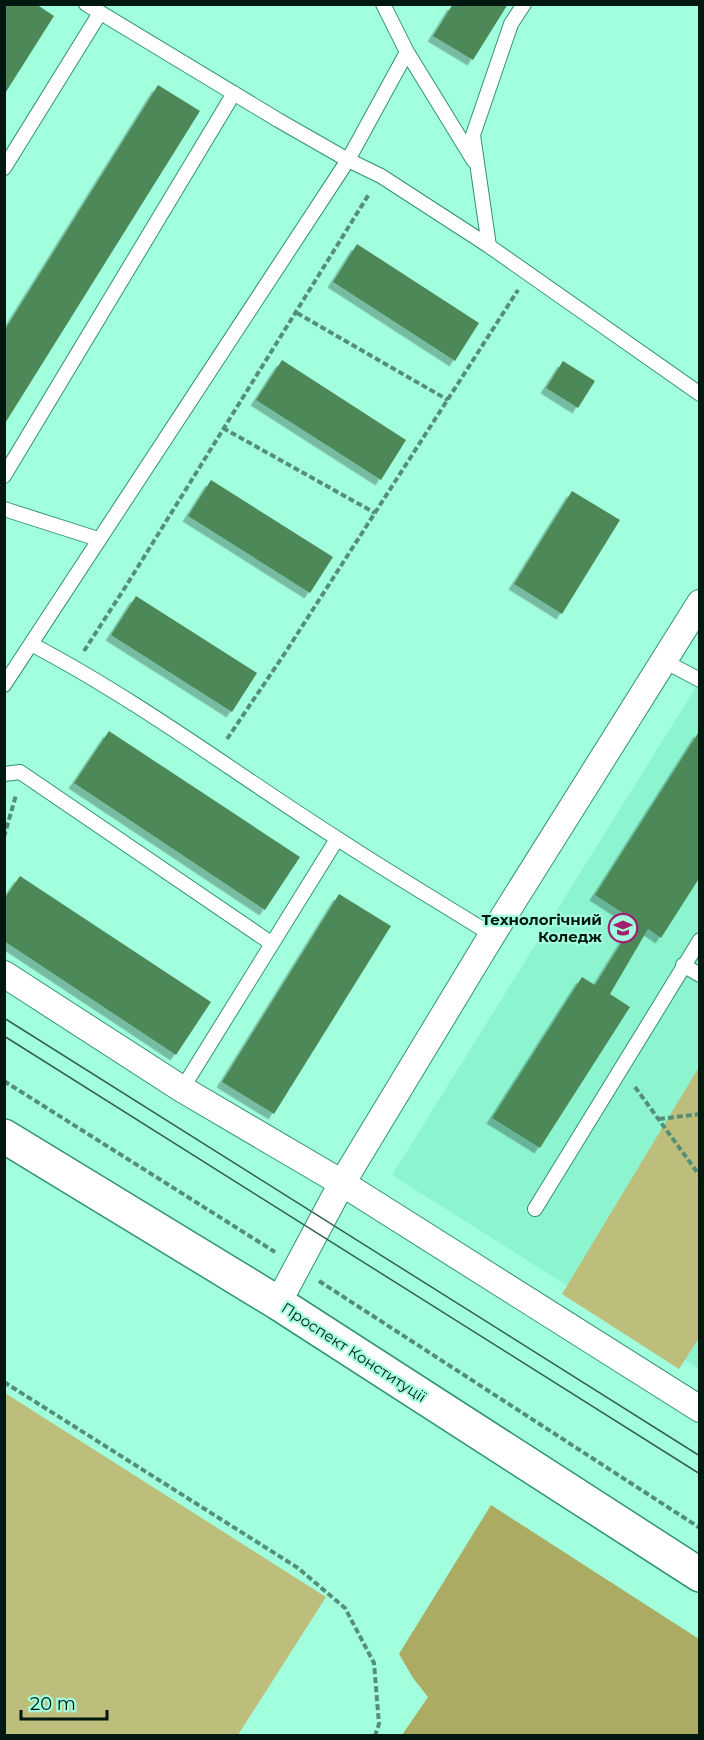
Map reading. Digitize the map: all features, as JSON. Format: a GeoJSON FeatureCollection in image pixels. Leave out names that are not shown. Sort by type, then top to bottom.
{"type":"FeatureCollection","features":[{"type":"Feature","properties":{"kind":"street"},"geometry":{"type":"LineString","coordinates":[[278,1303],[342,1184],[492,935],[699,603]]}},
{"type":"Feature","properties":{"kind":"street"},"geometry":{"type":"LineString","coordinates":[[4,974],[182,1089],[342,1184],[699,1409]]}},
{"type":"Feature","properties":{"kind":"street","name":"Проспект Конституції"},"geometry":{"type":"LineString","coordinates":[[4,1136],[278,1303],[699,1575]]}},
{"type":"Feature","properties":{"kind":"lane"},"geometry":{"type":"LineString","coordinates":[[86,4],[348,160],[381,176],[489,246],[699,394]]}},
{"type":"Feature","properties":{"kind":"lane"},"geometry":{"type":"LineString","coordinates":[[383,4],[407,52],[477,166]]}},
{"type":"Feature","properties":{"kind":"lane"},"geometry":{"type":"LineString","coordinates":[[489,246],[472,135],[511,24],[524,4]]}},
{"type":"Feature","properties":{"kind":"lane"},"geometry":{"type":"LineString","coordinates":[[4,168],[100,13]]}},
{"type":"Feature","properties":{"kind":"lane"},"geometry":{"type":"LineString","coordinates":[[4,685],[348,160],[407,52]]}},
{"type":"Feature","properties":{"kind":"lane"},"geometry":{"type":"LineString","coordinates":[[4,476],[234,93]]}},
{"type":"Feature","properties":{"kind":"lane"},"geometry":{"type":"LineString","coordinates":[[4,509],[98,539]]}},
{"type":"Feature","properties":{"kind":"lane"},"geometry":{"type":"LineString","coordinates":[[31,644],[73,666],[215,756],[337,839],[492,935]]}},
{"type":"Feature","properties":{"kind":"lane"},"geometry":{"type":"LineString","coordinates":[[664,661],[699,680]]}},
{"type":"Feature","properties":{"kind":"lane"},"geometry":{"type":"LineString","coordinates":[[4,774],[20,772],[271,943]]}},
{"type":"Feature","properties":{"kind":"lane"},"geometry":{"type":"LineString","coordinates":[[182,1089],[337,839]]}},
{"type":"Feature","properties":{"kind":"lane"},"geometry":{"type":"LineString","coordinates":[[536,1209],[699,940]]}},
{"type":"Feature","properties":{"kind":"lane"},"geometry":{"type":"LineString","coordinates":[[683,965],[699,975]]}},
{"type":"Feature","properties":{"kind":"path"},"geometry":{"type":"LineString","coordinates":[[73,666],[133,576],[381,176]]}},
{"type":"Feature","properties":{"kind":"path"},"geometry":{"type":"LineString","coordinates":[[215,756],[256,697],[528,274]]}},
{"type":"Feature","properties":{"kind":"path"},"geometry":{"type":"LineString","coordinates":[[297,312],[448,400]]}},
{"type":"Feature","properties":{"kind":"path"},"geometry":{"type":"LineString","coordinates":[[223,428],[375,513]]}},
{"type":"Feature","properties":{"kind":"path"},"geometry":{"type":"LineString","coordinates":[[4,837],[12,813],[20,772]]}},
{"type":"Feature","properties":{"kind":"path"},"geometry":{"type":"LineString","coordinates":[[621,1066],[699,1176]]}},
{"type":"Feature","properties":{"kind":"path"},"geometry":{"type":"LineString","coordinates":[[4,1081],[298,1267],[699,1528]]}},
{"type":"Feature","properties":{"kind":"path"},"geometry":{"type":"LineString","coordinates":[[659,1119],[699,1114]]}},
{"type":"Feature","properties":{"kind":"path"},"geometry":{"type":"LineString","coordinates":[[4,1382],[298,1568],[345,1608],[374,1663],[379,1724],[375,1736]]}},
{"type":"Feature","properties":{"kind":"shaded area","name":"Технологічний Коледж"},"geometry":{"type":"Polygon","coordinates":[[[699,682],[699,1369],[392,1175],[699,682]]]}},
{"type":"Feature","properties":{"kind":"shaded area"},"geometry":{"type":"Polygon","coordinates":[[[699,1067],[699,1338],[679,1369],[562,1294],[699,1067]]]}},
{"type":"Feature","properties":{"kind":"shaded area"},"geometry":{"type":"Polygon","coordinates":[[[5,1393],[326,1597],[238,1735],[5,1735],[5,1393]]]}},
{"type":"Feature","properties":{"kind":"shaded area"},"geometry":{"type":"Polygon","coordinates":[[[491,1505],[699,1639],[699,1735],[402,1735],[428,1697],[413,1678],[399,1654],[491,1505]]]}},
{"type":"Feature","properties":{"kind":"building"},"geometry":{"type":"Polygon","coordinates":[[[8,4],[36,4],[54,16],[4,95],[4,10],[8,4]]]}},
{"type":"Feature","properties":{"kind":"building"},"geometry":{"type":"Polygon","coordinates":[[[453,4],[508,4],[473,60],[433,36],[453,4]]]}},
{"type":"Feature","properties":{"kind":"building"},"geometry":{"type":"Polygon","coordinates":[[[158,85],[200,111],[4,425],[4,331],[158,85]]]}},
{"type":"Feature","properties":{"kind":"building"},"geometry":{"type":"Polygon","coordinates":[[[357,244],[479,323],[455,361],[333,282],[357,244]]]}},
{"type":"Feature","properties":{"kind":"building"},"geometry":{"type":"Polygon","coordinates":[[[282,360],[406,440],[381,480],[256,400],[282,360]]]}},
{"type":"Feature","properties":{"kind":"building"},"geometry":{"type":"Polygon","coordinates":[[[563,361],[595,381],[578,408],[546,388],[563,361]]]}},
{"type":"Feature","properties":{"kind":"building"},"geometry":{"type":"Polygon","coordinates":[[[211,480],[333,557],[310,593],[188,516],[211,480]]]}},
{"type":"Feature","properties":{"kind":"building"},"geometry":{"type":"Polygon","coordinates":[[[572,491],[620,520],[562,614],[514,584],[572,491]]]}},
{"type":"Feature","properties":{"kind":"building"},"geometry":{"type":"Polygon","coordinates":[[[136,596],[257,673],[232,712],[111,635],[136,596]]]}},
{"type":"Feature","properties":{"kind":"building"},"geometry":{"type":"Polygon","coordinates":[[[700,730],[700,877],[661,938],[648,929],[610,994],[630,1007],[540,1148],[492,1118],[582,977],[595,985],[635,921],[595,895],[700,730]]]}},
{"type":"Feature","properties":{"kind":"building"},"geometry":{"type":"Polygon","coordinates":[[[109,731],[300,857],[265,910],[74,783],[109,731]]]}},
{"type":"Feature","properties":{"kind":"building"},"geometry":{"type":"Polygon","coordinates":[[[20,876],[211,1002],[176,1055],[4,941],[4,899],[20,876]]]}},
{"type":"Feature","properties":{"kind":"building"},"geometry":{"type":"Polygon","coordinates":[[[339,894],[391,926],[274,1114],[222,1082],[339,894]]]}},
{"type":"Feature","properties":{"kind":"tram line"},"geometry":{"type":"LineString","coordinates":[[4,1018],[700,1456]]}},
{"type":"Feature","properties":{"kind":"tram line"},"geometry":{"type":"LineString","coordinates":[[4,1036],[700,1474]]}},
{"type":"Feature","properties":{"kind":"place","name":"Технологічний Коледж"},"geometry":{"type":"Point","coordinates":[623,928]}}]}
